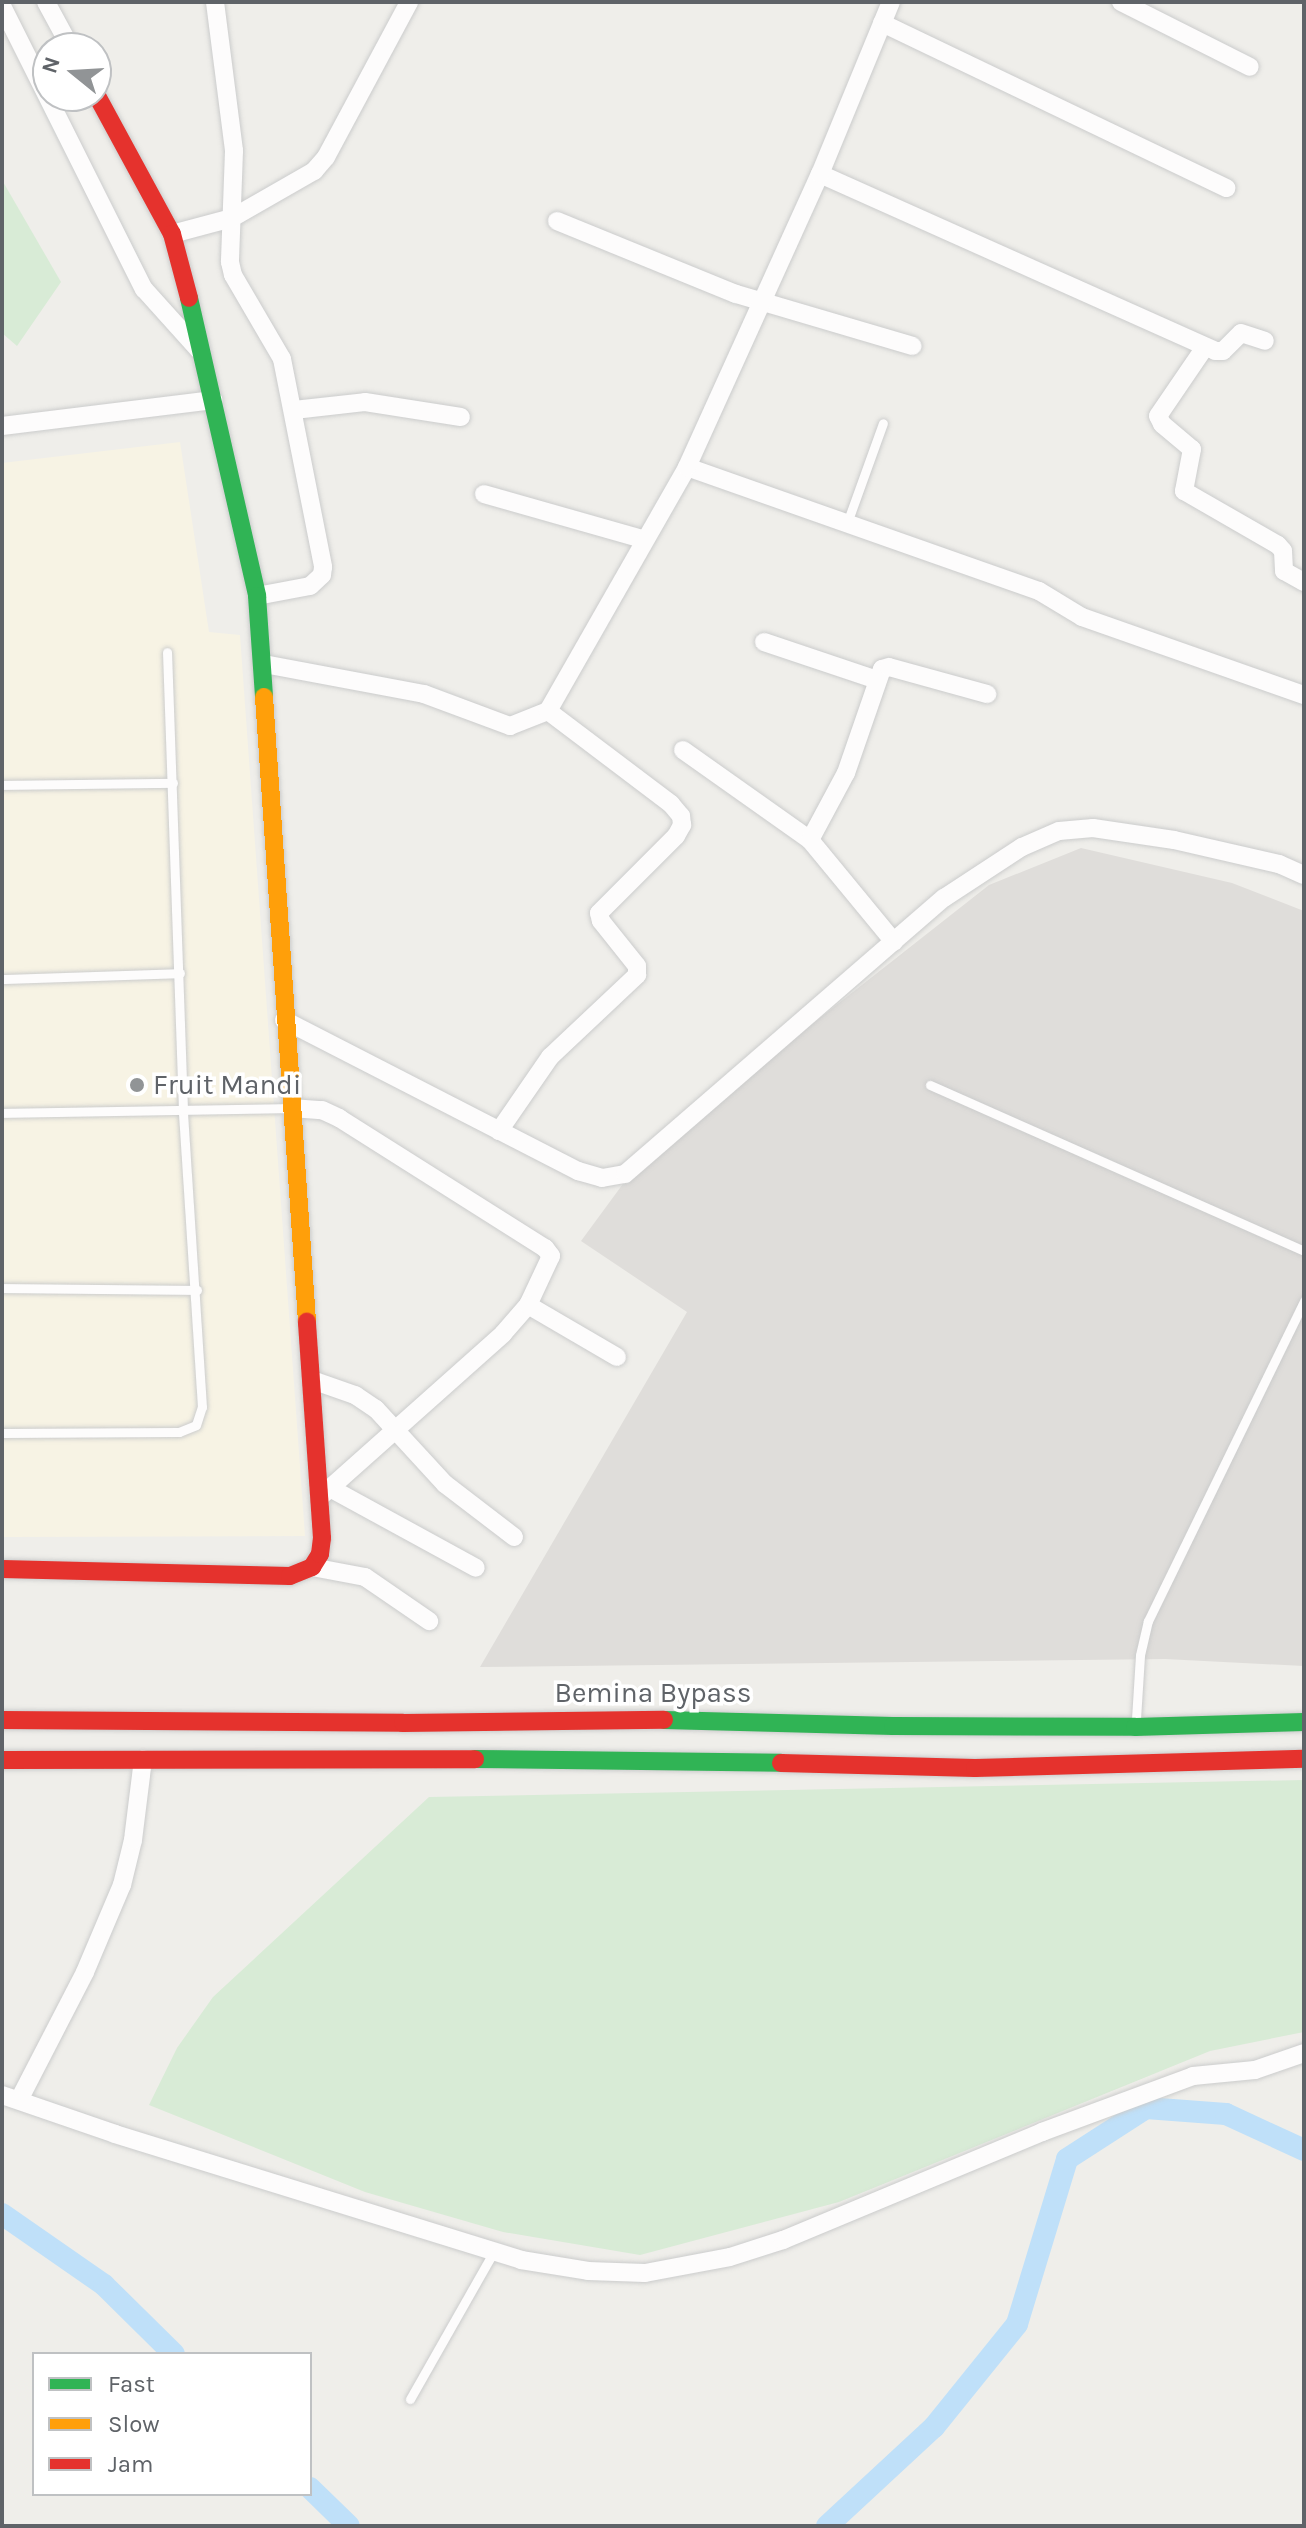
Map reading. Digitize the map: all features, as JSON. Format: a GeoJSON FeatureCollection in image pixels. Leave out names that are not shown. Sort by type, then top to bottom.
{"type":"FeatureCollection","features":[{"type":"Feature","properties":{"kind":"main road"},"geometry":{"type":"LineString","coordinates":[[2,1569],[290,1576],[312,1567],[321,1546],[325,1492],[312,1380],[284,1020],[264,664],[257,596],[204,355],[172,234],[106,112]]}},
{"type":"Feature","properties":{"kind":"main road","name":"Bemina Bypass"},"geometry":{"type":"LineString","coordinates":[[2,1720],[403,1723],[706,1719],[893,1726],[1135,1727],[1304,1722]]}},
{"type":"Feature","properties":{"kind":"main road"},"geometry":{"type":"LineString","coordinates":[[2,1760],[605,1759],[975,1768],[1304,1759]]}},
{"type":"Feature","properties":{"kind":"street"},"geometry":{"type":"LineString","coordinates":[[46,2],[62,32]]}},
{"type":"Feature","properties":{"kind":"street"},"geometry":{"type":"LineString","coordinates":[[215,2],[234,151],[228,247],[233,275],[276,344],[294,410],[320,545],[322,575],[310,586],[257,596]]}},
{"type":"Feature","properties":{"kind":"street"},"geometry":{"type":"LineString","coordinates":[[172,234],[232,218],[298,183],[326,157],[409,2]]}},
{"type":"Feature","properties":{"kind":"street"},"geometry":{"type":"LineString","coordinates":[[264,664],[424,694],[510,726],[518,726],[548,711],[687,467],[820,174],[891,2]]}},
{"type":"Feature","properties":{"kind":"street"},"geometry":{"type":"LineString","coordinates":[[1121,2],[1250,67]]}},
{"type":"Feature","properties":{"kind":"street"},"geometry":{"type":"LineString","coordinates":[[2,6],[144,289],[204,355]]}},
{"type":"Feature","properties":{"kind":"street"},"geometry":{"type":"LineString","coordinates":[[882,23],[1226,188]]}},
{"type":"Feature","properties":{"kind":"street"},"geometry":{"type":"LineString","coordinates":[[820,174],[1220,353],[1241,333],[1265,341]]}},
{"type":"Feature","properties":{"kind":"street"},"geometry":{"type":"LineString","coordinates":[[557,221],[763,302],[913,346]]}},
{"type":"Feature","properties":{"kind":"street"},"geometry":{"type":"LineString","coordinates":[[1205,347],[1158,416],[1162,424],[1192,449],[1184,491],[1278,545],[1283,551],[1286,573],[1304,582]]}},
{"type":"Feature","properties":{"kind":"street"},"geometry":{"type":"LineString","coordinates":[[2,426],[213,400]]}},
{"type":"Feature","properties":{"kind":"street"},"geometry":{"type":"LineString","coordinates":[[294,410],[365,402],[461,417]]}},
{"type":"Feature","properties":{"kind":"street"},"geometry":{"type":"LineString","coordinates":[[687,467],[1039,591],[1082,617],[1304,695]]}},
{"type":"Feature","properties":{"kind":"street"},"geometry":{"type":"LineString","coordinates":[[484,494],[645,540]]}},
{"type":"Feature","properties":{"kind":"street"},"geometry":{"type":"LineString","coordinates":[[764,642],[877,680]]}},
{"type":"Feature","properties":{"kind":"street"},"geometry":{"type":"LineString","coordinates":[[810,840],[846,773],[882,669],[889,667],[987,694]]}},
{"type":"Feature","properties":{"kind":"street"},"geometry":{"type":"LineString","coordinates":[[499,1131],[550,1057],[637,975],[637,966],[601,921],[599,913],[676,836],[682,825],[681,816],[671,804],[548,711]]}},
{"type":"Feature","properties":{"kind":"street"},"geometry":{"type":"LineString","coordinates":[[683,750],[810,840],[894,942]]}},
{"type":"Feature","properties":{"kind":"street"},"geometry":{"type":"LineString","coordinates":[[284,1020],[578,1171],[602,1178],[625,1174],[944,898],[1022,847],[1059,831],[1093,828],[1174,840],[1279,864],[1304,875]]}},
{"type":"Feature","properties":{"kind":"street"},"geometry":{"type":"LineString","coordinates":[[291,1108],[322,1110],[339,1118],[545,1248],[551,1256],[528,1305],[464,1372],[395,1428],[325,1492],[476,1568]]}},
{"type":"Feature","properties":{"kind":"street"},"geometry":{"type":"LineString","coordinates":[[528,1305],[617,1357]]}},
{"type":"Feature","properties":{"kind":"street"},"geometry":{"type":"LineString","coordinates":[[312,1380],[355,1395],[376,1409],[445,1484],[514,1537]]}},
{"type":"Feature","properties":{"kind":"street"},"geometry":{"type":"LineString","coordinates":[[312,1567],[365,1577],[429,1621]]}},
{"type":"Feature","properties":{"kind":"street"},"geometry":{"type":"LineString","coordinates":[[143,1760],[133,1840],[122,1885],[85,1972],[11,2097],[115,2134],[494,2251],[588,2271],[645,2273],[730,2257],[839,2219],[1042,2132],[1193,2076],[1255,2070],[1304,2053]]}},
{"type":"Feature","properties":{"kind":"lane"},"geometry":{"type":"LineString","coordinates":[[847,523],[883,423]]}},
{"type":"Feature","properties":{"kind":"lane"},"geometry":{"type":"LineString","coordinates":[[2,1433],[179,1432],[196,1425],[202,1407],[197,1290],[183,1110],[167,652]]}},
{"type":"Feature","properties":{"kind":"lane"},"geometry":{"type":"LineString","coordinates":[[2,785],[173,783]]}},
{"type":"Feature","properties":{"kind":"lane"},"geometry":{"type":"LineString","coordinates":[[2,979],[180,973]]}},
{"type":"Feature","properties":{"kind":"lane"},"geometry":{"type":"LineString","coordinates":[[930,1085],[1304,1251]]}},
{"type":"Feature","properties":{"kind":"lane"},"geometry":{"type":"LineString","coordinates":[[2,1113],[291,1108]]}},
{"type":"Feature","properties":{"kind":"lane"},"geometry":{"type":"LineString","coordinates":[[2,1288],[197,1290]]}},
{"type":"Feature","properties":{"kind":"lane"},"geometry":{"type":"LineString","coordinates":[[1135,1727],[1140,1655],[1148,1621],[1304,1301]]}},
{"type":"Feature","properties":{"kind":"lane"},"geometry":{"type":"LineString","coordinates":[[410,2399],[494,2251]]}},
{"type":"Feature","properties":{"kind":"shaded area","name":"Fruit Mandi"},"geometry":{"type":"Polygon","coordinates":[[[180,442],[209,632],[240,635],[305,1536],[2,1537],[2,463],[180,442]]]}},
{"type":"Feature","properties":{"kind":"shaded area"},"geometry":{"type":"Polygon","coordinates":[[[1081,848],[1232,883],[1304,911],[1304,1666],[1165,1659],[480,1667],[687,1312],[581,1241],[642,1158],[989,885],[1081,848]]]}},
{"type":"Feature","properties":{"kind":"green space"},"geometry":{"type":"Polygon","coordinates":[[[2,180],[61,282],[17,346],[2,333],[2,180]]]}},
{"type":"Feature","properties":{"kind":"green space"},"geometry":{"type":"Polygon","coordinates":[[[1304,1780],[1304,2032],[1210,2051],[839,2202],[640,2255],[503,2232],[365,2192],[149,2105],[177,2048],[213,1997],[429,1797],[1304,1780]]]}},
{"type":"Feature","properties":{"kind":"waterway"},"geometry":{"type":"LineString","coordinates":[[827,2526],[934,2427],[1017,2324],[1067,2159],[1146,2108],[1226,2114],[1304,2150]]}},
{"type":"Feature","properties":{"kind":"waterway"},"geometry":{"type":"LineString","coordinates":[[2,2214],[104,2285],[172,2352]]}},
{"type":"Feature","properties":{"kind":"waterway"},"geometry":{"type":"LineString","coordinates":[[312,2490],[349,2526]]}},
{"type":"Feature","properties":{"kind":"traffic: fast"},"geometry":{"type":"LineString","coordinates":[[189,298],[257,596],[264,697]]}},
{"type":"Feature","properties":{"kind":"traffic: fast"},"geometry":{"type":"LineString","coordinates":[[664,1720],[893,1726],[1135,1727],[1304,1722]]}},
{"type":"Feature","properties":{"kind":"traffic: fast"},"geometry":{"type":"LineString","coordinates":[[475,1759],[781,1763]]}},
{"type":"Feature","properties":{"kind":"traffic: slow"},"geometry":{"type":"LineString","coordinates":[[264,697],[307,1322]]}},
{"type":"Feature","properties":{"kind":"traffic: jam"},"geometry":{"type":"LineString","coordinates":[[106,112],[172,234],[189,298]]}},
{"type":"Feature","properties":{"kind":"traffic: jam"},"geometry":{"type":"LineString","coordinates":[[2,1569],[290,1576],[312,1567],[320,1554],[322,1538],[307,1322]]}},
{"type":"Feature","properties":{"kind":"traffic: jam"},"geometry":{"type":"LineString","coordinates":[[2,1720],[403,1723],[664,1720]]}},
{"type":"Feature","properties":{"kind":"traffic: jam"},"geometry":{"type":"LineString","coordinates":[[2,1760],[475,1759]]}},
{"type":"Feature","properties":{"kind":"traffic: jam"},"geometry":{"type":"LineString","coordinates":[[781,1763],[975,1768],[1304,1759]]}},
{"type":"Feature","properties":{"kind":"place","name":"Fruit Mandi"},"geometry":{"type":"Point","coordinates":[137,1085]}}]}
